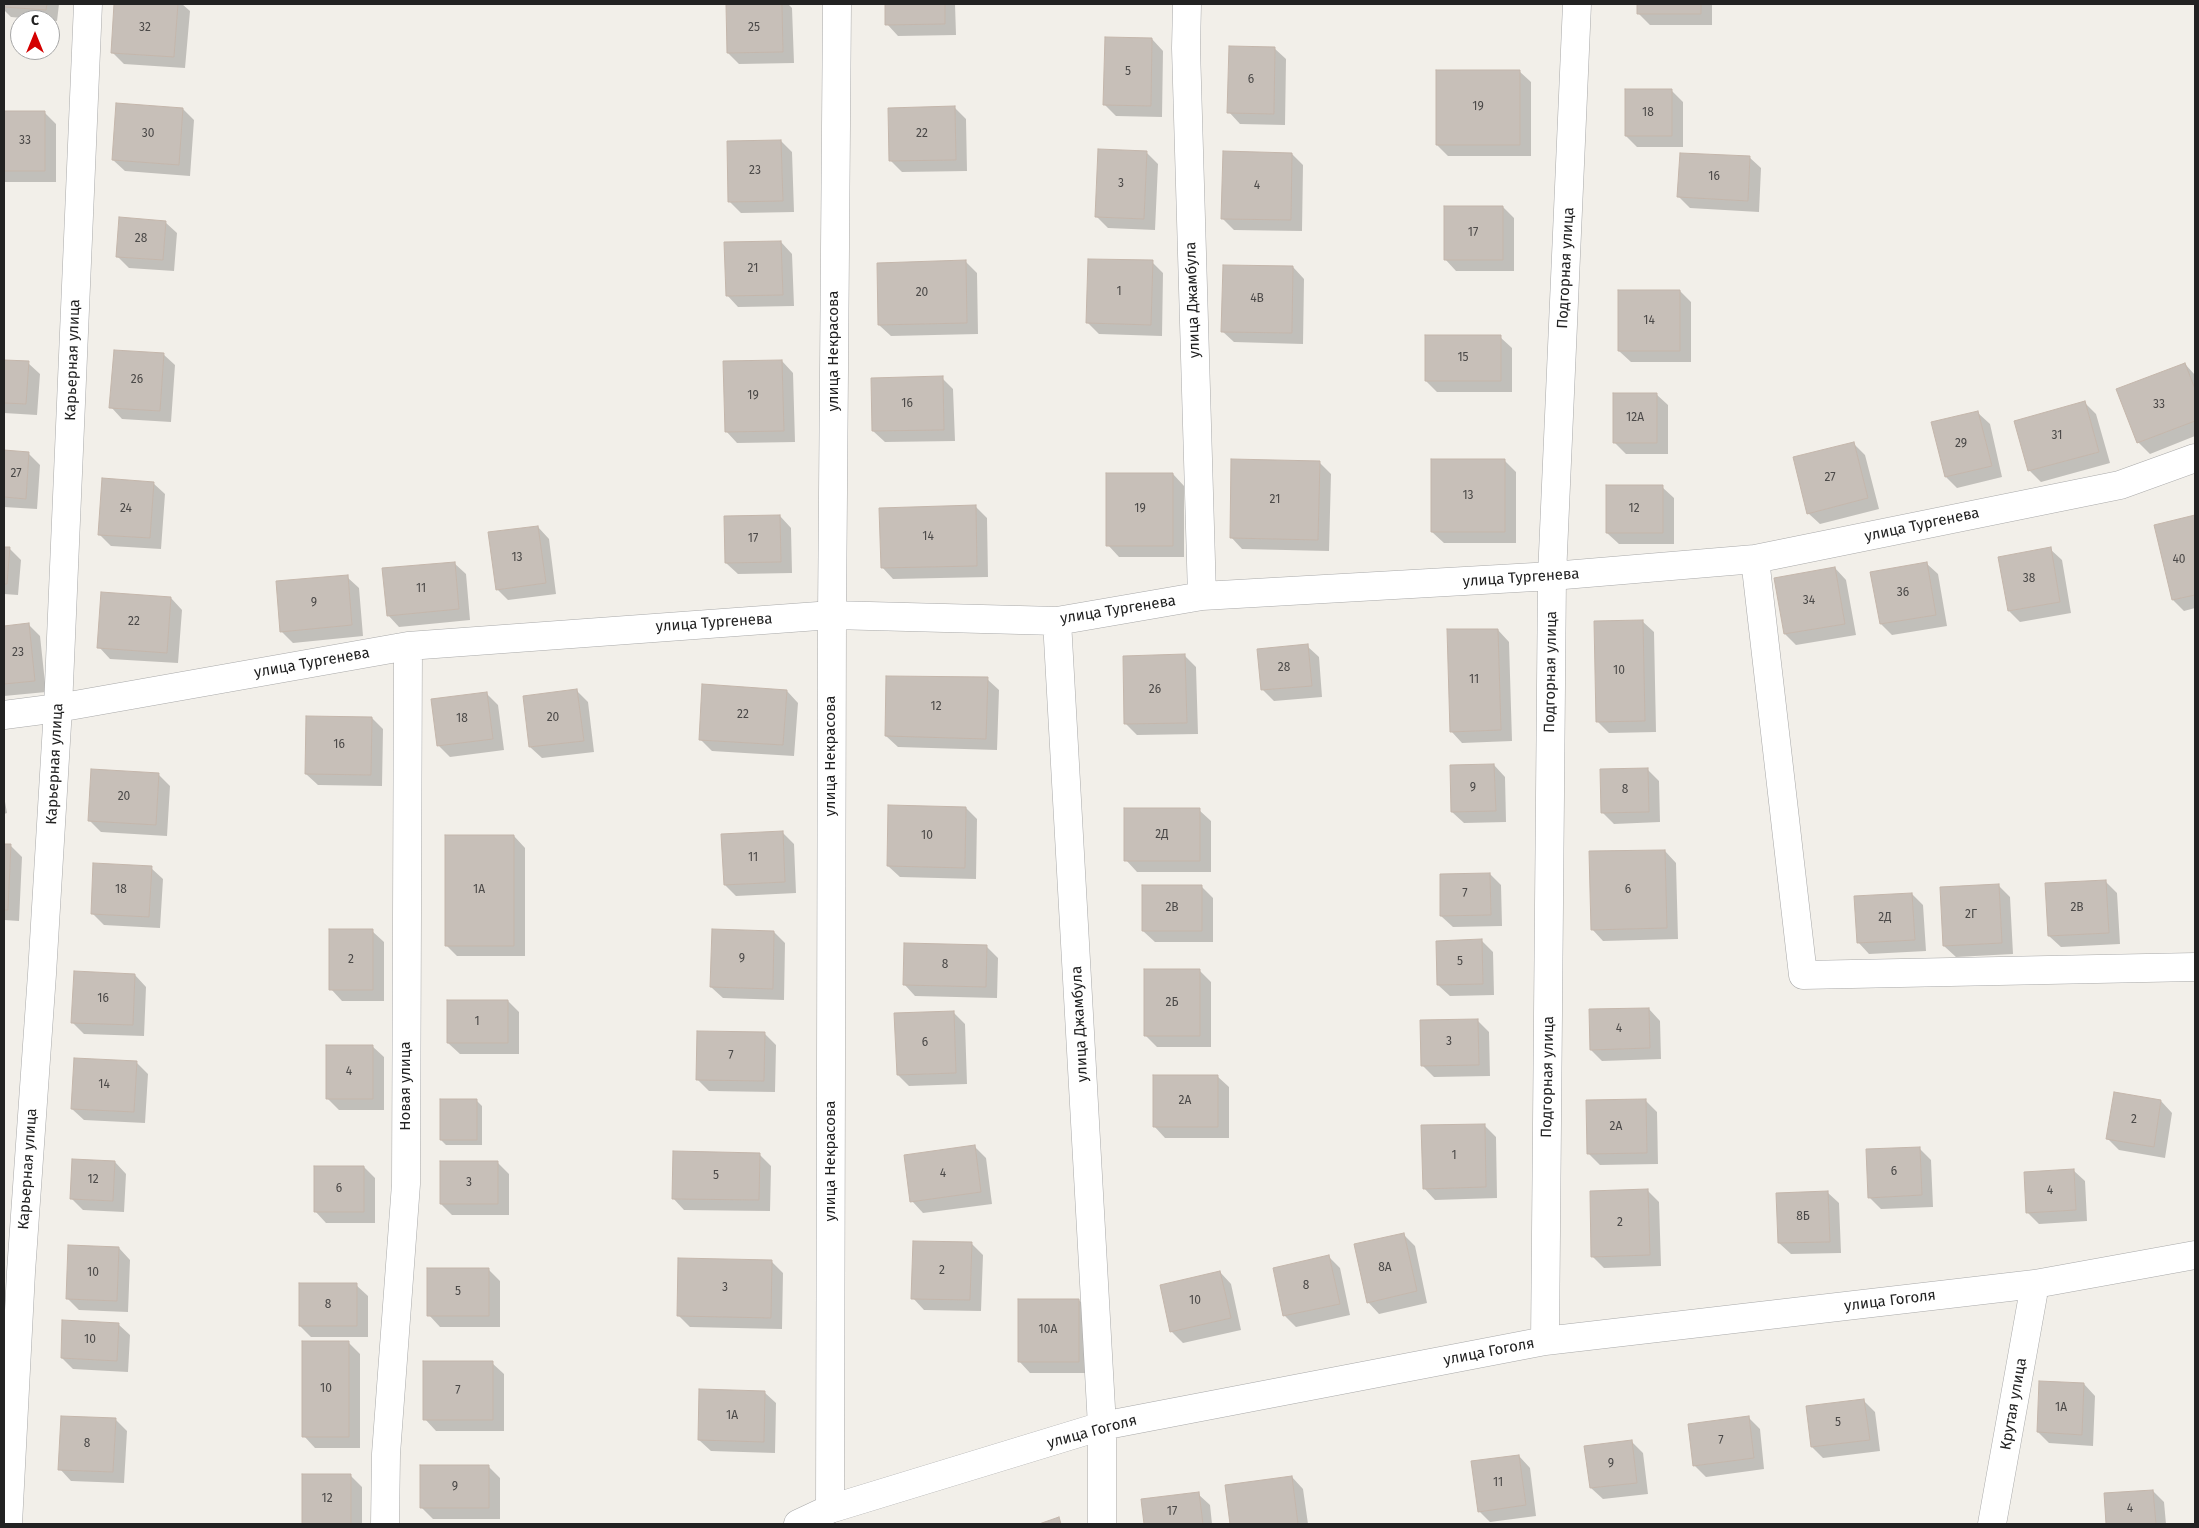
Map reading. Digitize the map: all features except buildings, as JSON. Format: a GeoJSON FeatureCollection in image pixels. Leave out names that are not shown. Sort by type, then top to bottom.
{"type":"FeatureCollection","features":[{"type":"Feature","properties":{"kind":"street","name":"Карьерная улица"},"geometry":{"type":"LineString","coordinates":[[8,1524],[21,1272],[42,984],[58,708],[88,4]]}},
{"type":"Feature","properties":{"kind":"street","name":"улица Некрасова"},"geometry":{"type":"LineString","coordinates":[[830,1509],[832,614],[837,4]]}},
{"type":"Feature","properties":{"kind":"street","name":"улица Джамбула"},"geometry":{"type":"LineString","coordinates":[[1187,4],[1186,48],[1202,596]]}},
{"type":"Feature","properties":{"kind":"street","name":"Подгорная улица"},"geometry":{"type":"LineString","coordinates":[[1546,1341],[1552,576],[1577,4]]}},
{"type":"Feature","properties":{"kind":"street","name":"улица Тургенева"},"geometry":{"type":"LineString","coordinates":[[4,715],[58,708],[408,646],[832,614],[1057,621],[1202,596],[1552,576],[1756,559],[2120,485],[2195,458]]}},
{"type":"Feature","properties":{"kind":"street"},"geometry":{"type":"LineString","coordinates":[[1756,559],[1803,976],[2195,966]]}},
{"type":"Feature","properties":{"kind":"street","name":"улица Джамбула"},"geometry":{"type":"LineString","coordinates":[[1057,621],[1102,1426],[1102,1524]]}},
{"type":"Feature","properties":{"kind":"street","name":"Новая улица"},"geometry":{"type":"LineString","coordinates":[[385,1524],[386,1454],[406,1184],[408,646]]}},
{"type":"Feature","properties":{"kind":"street","name":"улица Гоголя"},"geometry":{"type":"LineString","coordinates":[[798,1524],[830,1509],[1102,1426],[1546,1341],[2034,1284],[2195,1255]]}},
{"type":"Feature","properties":{"kind":"street","name":"Крутая улица"},"geometry":{"type":"LineString","coordinates":[[1992,1524],[2034,1284]]}}]}
